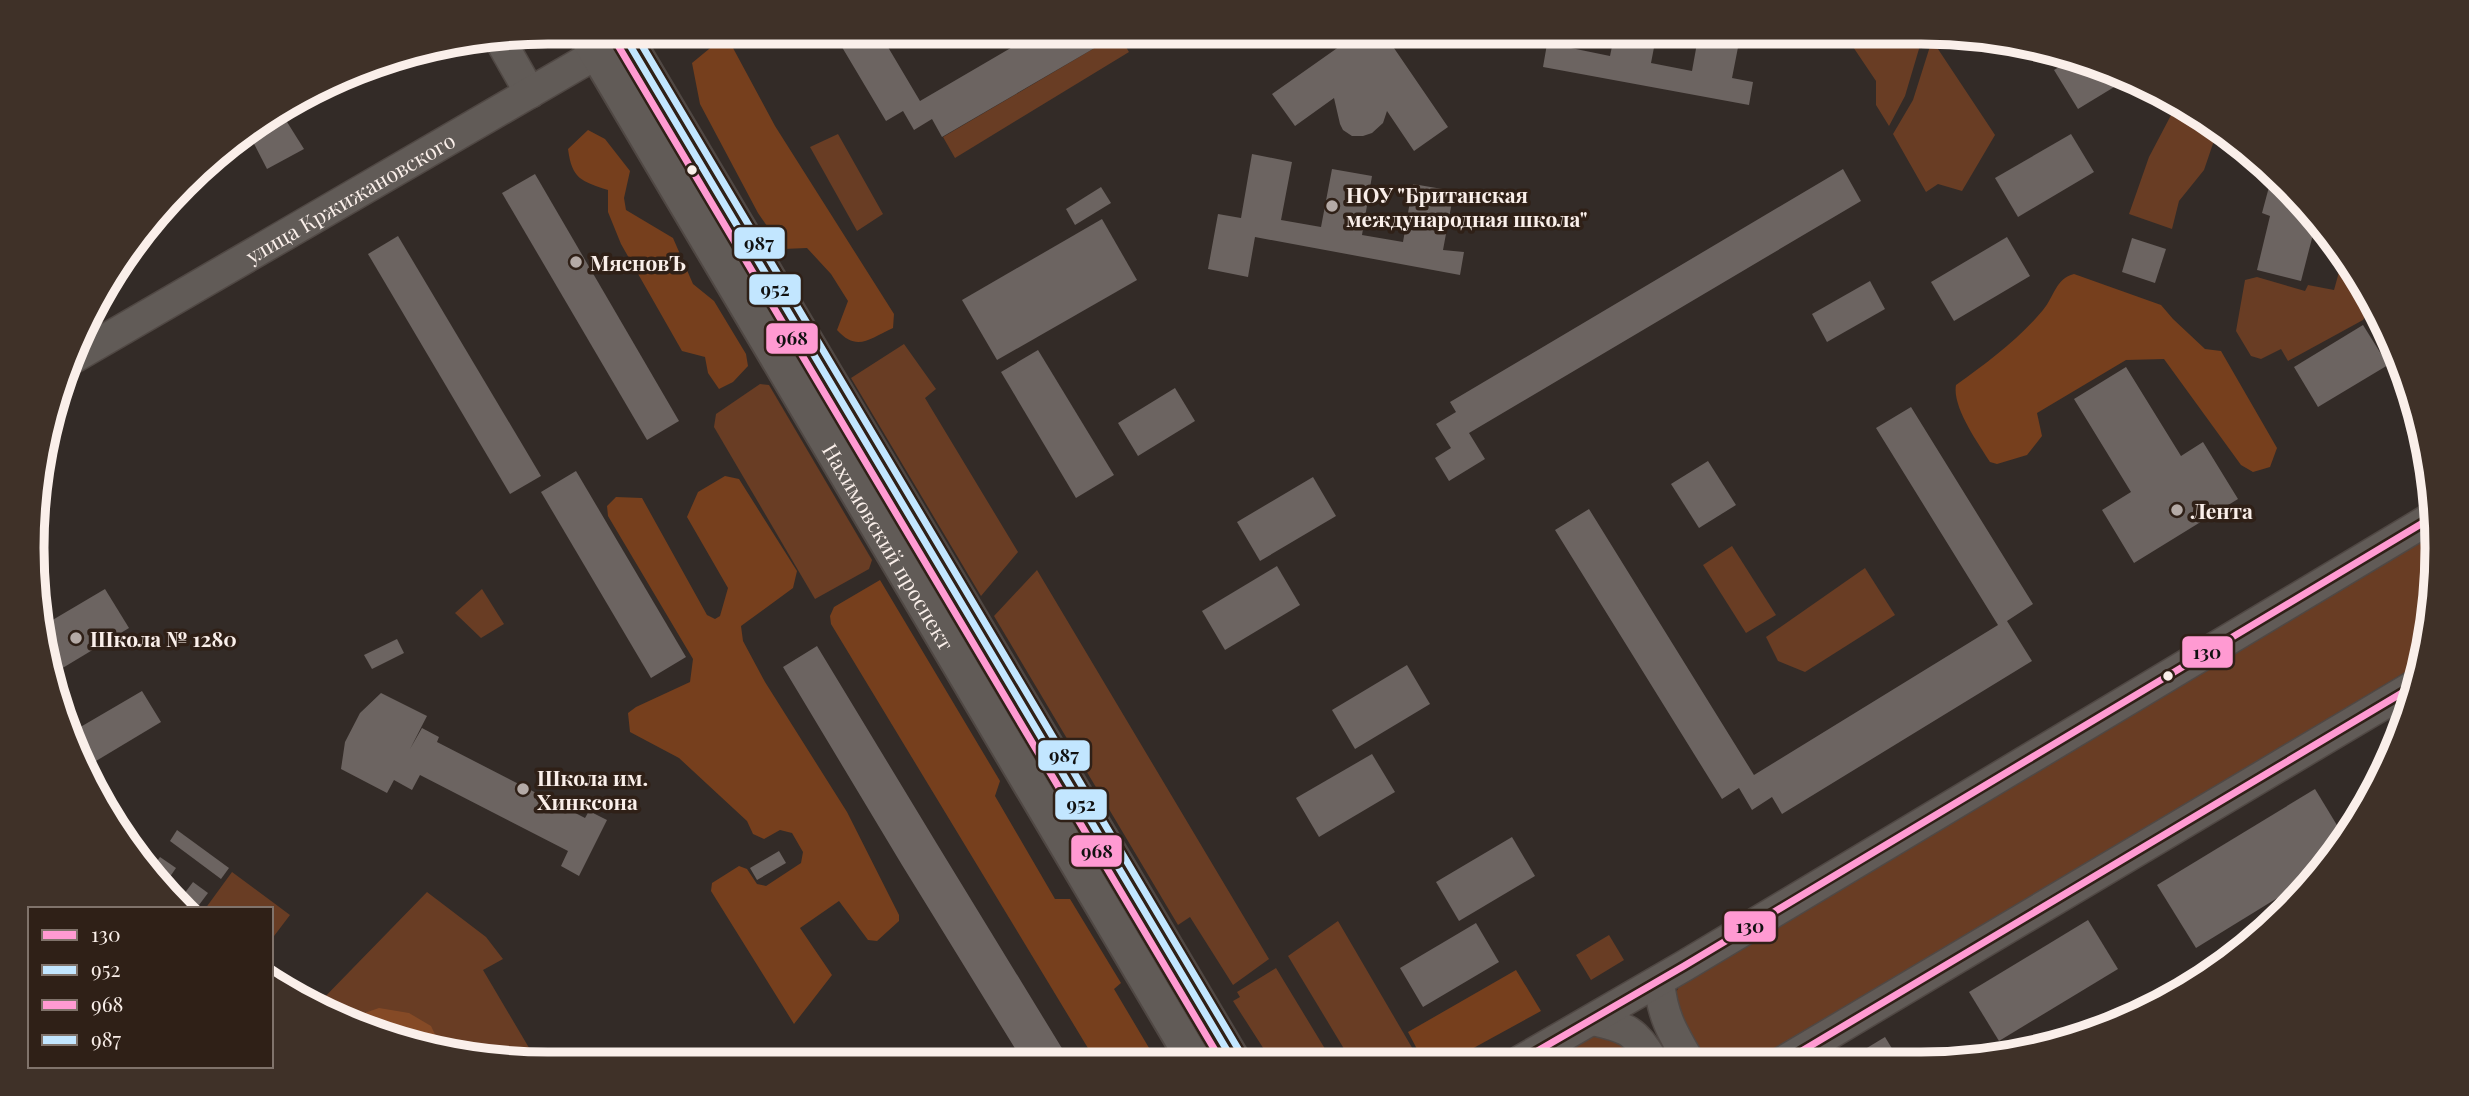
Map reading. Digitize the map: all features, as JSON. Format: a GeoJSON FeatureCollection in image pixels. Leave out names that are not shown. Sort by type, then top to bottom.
{"type":"FeatureCollection","features":[{"type":"Feature","properties":{"kind":"main road","name":"Нахимовский проспект"},"geometry":{"type":"LineString","coordinates":[[592,44],[1189,1052]]}},
{"type":"Feature","properties":{"kind":"main road","name":"Нахимовский проспект"},"geometry":{"type":"LineString","coordinates":[[630,44],[1228,1052]]}},
{"type":"Feature","properties":{"kind":"street","name":"улица Кржижановского"},"geometry":{"type":"LineString","coordinates":[[83,352],[530,93],[590,44]]}},
{"type":"Feature","properties":{"kind":"street"},"geometry":{"type":"LineString","coordinates":[[503,46],[530,93]]}},
{"type":"Feature","properties":{"kind":"street"},"geometry":{"type":"LineString","coordinates":[[1537,1052],[2424,523]]}},
{"type":"Feature","properties":{"kind":"street"},"geometry":{"type":"LineString","coordinates":[[1799,1052],[2404,692]]}},
{"type":"Feature","properties":{"kind":"street"},"geometry":{"type":"LineString","coordinates":[[1659,981],[1667,1025],[1684,1052]]}},
{"type":"Feature","properties":{"kind":"street"},"geometry":{"type":"LineString","coordinates":[[1592,1020],[1630,1033],[1641,1041],[1648,1052]]}},
{"type":"Feature","properties":{"kind":"shaded area"},"geometry":{"type":"Polygon","coordinates":[[[715,44],[731,44],[775,126],[894,314],[893,328],[857,342],[844,337],[837,330],[848,301],[831,274],[807,248],[783,249],[758,213],[700,104],[692,63],[715,44]]]}},
{"type":"Feature","properties":{"kind":"shaded area"},"geometry":{"type":"Polygon","coordinates":[[[1097,44],[1124,44],[1129,52],[955,158],[943,137],[1098,46],[1097,44]]]}},
{"type":"Feature","properties":{"kind":"shaded area"},"geometry":{"type":"Polygon","coordinates":[[[1851,44],[1920,44],[1905,96],[1889,126],[1876,105],[1876,81],[1851,44]]]}},
{"type":"Feature","properties":{"kind":"shaded area"},"geometry":{"type":"Polygon","coordinates":[[[1931,44],[1935,44],[1995,135],[1962,191],[1938,184],[1926,192],[1893,134],[1913,100],[1931,44]]]}},
{"type":"Feature","properties":{"kind":"shaded area"},"geometry":{"type":"Polygon","coordinates":[[[2173,111],[2215,139],[2204,170],[2179,201],[2172,229],[2129,214],[2149,157],[2173,111]]]}},
{"type":"Feature","properties":{"kind":"shaded area"},"geometry":{"type":"Polygon","coordinates":[[[588,130],[605,139],[630,171],[624,198],[626,210],[673,238],[693,284],[714,301],[746,354],[748,366],[733,382],[719,389],[708,373],[705,357],[682,351],[621,244],[608,212],[608,190],[585,181],[575,173],[568,149],[588,130]]]}},
{"type":"Feature","properties":{"kind":"shaded area"},"geometry":{"type":"Polygon","coordinates":[[[838,134],[883,214],[857,231],[810,147],[838,134]]]}},
{"type":"Feature","properties":{"kind":"shaded area"},"geometry":{"type":"Polygon","coordinates":[[[2340,268],[2367,313],[2363,320],[2288,361],[2281,349],[2261,359],[2251,356],[2236,331],[2245,280],[2257,277],[2305,291],[2308,285],[2334,290],[2340,268]]]}},
{"type":"Feature","properties":{"kind":"shaded area"},"geometry":{"type":"Polygon","coordinates":[[[2074,274],[2161,305],[2205,349],[2221,351],[2277,448],[2270,467],[2253,472],[2241,465],[2164,359],[2126,360],[2037,413],[2042,436],[2027,455],[1997,464],[1990,462],[1962,414],[1956,385],[2013,341],[2043,310],[2063,279],[2074,274]]]}},
{"type":"Feature","properties":{"kind":"shaded area"},"geometry":{"type":"Polygon","coordinates":[[[904,344],[936,389],[925,398],[1018,552],[981,596],[851,378],[904,344]]]}},
{"type":"Feature","properties":{"kind":"shaded area"},"geometry":{"type":"Polygon","coordinates":[[[760,384],[769,385],[872,560],[869,569],[815,599],[714,427],[716,414],[760,384]]]}},
{"type":"Feature","properties":{"kind":"shaded area"},"geometry":{"type":"Polygon","coordinates":[[[725,476],[739,479],[797,571],[793,588],[741,626],[743,641],[765,682],[847,812],[899,915],[899,921],[877,941],[868,940],[839,901],[800,928],[832,975],[794,1024],[711,891],[712,883],[739,866],[747,869],[757,884],[766,886],[801,863],[803,852],[792,833],[780,830],[764,839],[753,834],[747,821],[679,758],[630,732],[628,713],[690,682],[693,659],[608,516],[607,506],[616,497],[642,498],[707,615],[715,619],[720,616],[728,588],[687,517],[698,492],[725,476]]]}},
{"type":"Feature","properties":{"kind":"shaded area"},"geometry":{"type":"Polygon","coordinates":[[[2425,540],[2421,614],[2410,669],[1775,1052],[1699,1052],[1673,999],[1681,982],[2425,540]]]}},
{"type":"Feature","properties":{"kind":"shaded area"},"geometry":{"type":"Polygon","coordinates":[[[1732,546],[1776,615],[1746,633],[1703,565],[1732,546]]]}},
{"type":"Feature","properties":{"kind":"shaded area"},"geometry":{"type":"Polygon","coordinates":[[[1865,568],[1895,615],[1805,672],[1778,661],[1766,637],[1865,568]]]}},
{"type":"Feature","properties":{"kind":"shaded area"},"geometry":{"type":"Polygon","coordinates":[[[1037,570],[1269,959],[1233,985],[1190,917],[1178,925],[994,616],[1037,570]]]}},
{"type":"Feature","properties":{"kind":"shaded area"},"geometry":{"type":"Polygon","coordinates":[[[880,580],[1000,781],[995,796],[1055,899],[1070,899],[1121,983],[1114,989],[1151,1052],[1090,1052],[831,624],[830,616],[834,607],[880,580]]]}},
{"type":"Feature","properties":{"kind":"shaded area"},"geometry":{"type":"Polygon","coordinates":[[[482,589],[504,624],[481,638],[455,613],[482,589]]]}},
{"type":"Feature","properties":{"kind":"shaded area"},"geometry":{"type":"Polygon","coordinates":[[[232,872],[290,915],[273,937],[273,907],[206,907],[232,872]]]}},
{"type":"Feature","properties":{"kind":"shaded area"},"geometry":{"type":"Polygon","coordinates":[[[427,892],[486,937],[503,959],[483,970],[531,1051],[482,1048],[417,1035],[355,1014],[323,999],[427,892]]]}},
{"type":"Feature","properties":{"kind":"shaded area"},"geometry":{"type":"Polygon","coordinates":[[[1338,921],[1414,1052],[1346,1052],[1288,956],[1338,921]]]}},
{"type":"Feature","properties":{"kind":"shaded area"},"geometry":{"type":"Polygon","coordinates":[[[1609,935],[1624,960],[1591,980],[1576,955],[1609,935]]]}},
{"type":"Feature","properties":{"kind":"shaded area"},"geometry":{"type":"Polygon","coordinates":[[[1276,968],[1327,1052],[1266,1052],[1233,1001],[1240,997],[1237,992],[1276,968]]]}},
{"type":"Feature","properties":{"kind":"shaded area"},"geometry":{"type":"Polygon","coordinates":[[[1516,970],[1541,1011],[1466,1052],[1418,1052],[1408,1032],[1516,970]]]}},
{"type":"Feature","properties":{"kind":"shaded area"},"geometry":{"type":"Polygon","coordinates":[[[379,1008],[409,1013],[431,1026],[438,1040],[417,1035],[358,1015],[379,1008]]]}},
{"type":"Feature","properties":{"kind":"shaded area"},"geometry":{"type":"Polygon","coordinates":[[[1597,1033],[1611,1036],[1631,1052],[1564,1052],[1597,1033]]]}},
{"type":"Feature","properties":{"kind":"building"},"geometry":{"type":"Polygon","coordinates":[[[840,44],[886,44],[920,101],[1017,44],[1098,46],[942,137],[932,119],[914,130],[903,111],[886,121],[840,44]]]}},
{"type":"Feature","properties":{"kind":"building"},"geometry":{"type":"Polygon","coordinates":[[[1343,44],[1391,44],[1448,127],[1414,151],[1387,111],[1383,123],[1372,133],[1352,136],[1343,130],[1340,124],[1334,98],[1295,126],[1272,94],[1343,44]]]}},
{"type":"Feature","properties":{"kind":"building"},"geometry":{"type":"Polygon","coordinates":[[[1547,44],[1572,44],[1571,48],[1610,56],[1612,44],[1655,44],[1651,63],[1692,71],[1697,44],[1739,44],[1732,78],[1753,82],[1749,105],[1543,67],[1547,44]]]}},
{"type":"Feature","properties":{"kind":"building"},"geometry":{"type":"Polygon","coordinates":[[[2063,65],[2119,84],[2078,109],[2054,70],[2063,65]]]}},
{"type":"Feature","properties":{"kind":"building"},"geometry":{"type":"Polygon","coordinates":[[[285,118],[304,149],[267,169],[252,140],[285,118]]]}},
{"type":"Feature","properties":{"kind":"building"},"geometry":{"type":"Polygon","coordinates":[[[2071,134],[2094,172],[2018,217],[1995,178],[2071,134]]]}},
{"type":"Feature","properties":{"kind":"building"},"geometry":{"type":"Polygon","coordinates":[[[1252,154],[1292,162],[1281,220],[1321,227],[1332,169],[1372,176],[1362,235],[1403,242],[1413,184],[1454,191],[1443,250],[1464,252],[1460,275],[1255,237],[1248,277],[1208,269],[1218,214],[1241,218],[1252,154]]]}},
{"type":"Feature","properties":{"kind":"building"},"geometry":{"type":"Polygon","coordinates":[[[1843,169],[1861,201],[1469,433],[1485,459],[1449,481],[1435,458],[1451,448],[1436,424],[1456,412],[1450,402],[1843,169]]]}},
{"type":"Feature","properties":{"kind":"building"},"geometry":{"type":"Polygon","coordinates":[[[535,174],[679,421],[647,440],[502,193],[535,174]]]}},
{"type":"Feature","properties":{"kind":"building"},"geometry":{"type":"Polygon","coordinates":[[[2270,184],[2314,232],[2301,281],[2257,270],[2270,216],[2262,213],[2270,184]]]}},
{"type":"Feature","properties":{"kind":"building"},"geometry":{"type":"Polygon","coordinates":[[[1101,187],[1111,203],[1075,225],[1066,209],[1101,187]]]}},
{"type":"Feature","properties":{"kind":"building"},"geometry":{"type":"Polygon","coordinates":[[[1102,219],[1137,280],[997,360],[962,300],[1102,219]]]}},
{"type":"Feature","properties":{"kind":"building"},"geometry":{"type":"Polygon","coordinates":[[[398,236],[541,476],[510,494],[368,254],[398,236]]]}},
{"type":"Feature","properties":{"kind":"building"},"geometry":{"type":"Polygon","coordinates":[[[2007,237],[2030,276],[1954,321],[1931,282],[2007,237]]]}},
{"type":"Feature","properties":{"kind":"building"},"geometry":{"type":"Polygon","coordinates":[[[2132,238],[2166,249],[2155,283],[2122,272],[2132,238]]]}},
{"type":"Feature","properties":{"kind":"building"},"geometry":{"type":"Polygon","coordinates":[[[1870,281],[1885,309],[1827,342],[1812,314],[1870,281]]]}},
{"type":"Feature","properties":{"kind":"building"},"geometry":{"type":"Polygon","coordinates":[[[2363,325],[2388,365],[2318,407],[2294,367],[2363,325]]]}},
{"type":"Feature","properties":{"kind":"building"},"geometry":{"type":"Polygon","coordinates":[[[1038,350],[1114,475],[1076,498],[1001,372],[1038,350]]]}},
{"type":"Feature","properties":{"kind":"building"},"geometry":{"type":"Polygon","coordinates":[[[2126,367],[2181,456],[2203,442],[2238,499],[2134,563],[2102,510],[2131,492],[2074,399],[2126,367]]]}},
{"type":"Feature","properties":{"kind":"building"},"geometry":{"type":"Polygon","coordinates":[[[1175,388],[1195,421],[1138,456],[1118,423],[1175,388]]]}},
{"type":"Feature","properties":{"kind":"building"},"geometry":{"type":"Polygon","coordinates":[[[1911,407],[2033,604],[2007,621],[2032,661],[1782,814],[1772,797],[1752,810],[1739,788],[1722,799],[1555,530],[1589,509],[1754,775],[1998,625],[1876,428],[1911,407]]]}},
{"type":"Feature","properties":{"kind":"building"},"geometry":{"type":"Polygon","coordinates":[[[1708,461],[1736,505],[1699,528],[1671,484],[1708,461]]]}},
{"type":"Feature","properties":{"kind":"building"},"geometry":{"type":"Polygon","coordinates":[[[576,471],[686,657],[651,678],[541,492],[576,471]]]}},
{"type":"Feature","properties":{"kind":"building"},"geometry":{"type":"Polygon","coordinates":[[[1313,477],[1336,516],[1260,561],[1237,522],[1313,477]]]}},
{"type":"Feature","properties":{"kind":"building"},"geometry":{"type":"Polygon","coordinates":[[[1277,566],[1300,605],[1225,650],[1202,611],[1277,566]]]}},
{"type":"Feature","properties":{"kind":"building","name":"Школа № 1280"},"geometry":{"type":"Polygon","coordinates":[[[105,589],[129,628],[59,670],[49,622],[105,589]]]}},
{"type":"Feature","properties":{"kind":"building"},"geometry":{"type":"Polygon","coordinates":[[[397,639],[404,653],[372,669],[364,655],[397,639]]]}},
{"type":"Feature","properties":{"kind":"building"},"geometry":{"type":"Polygon","coordinates":[[[817,646],[1064,1052],[1017,1052],[783,667],[817,646]]]}},
{"type":"Feature","properties":{"kind":"building"},"geometry":{"type":"Polygon","coordinates":[[[1407,665],[1430,704],[1355,749],[1332,710],[1407,665]]]}},
{"type":"Feature","properties":{"kind":"building","name":"Школа № 1280"},"geometry":{"type":"Polygon","coordinates":[[[142,691],[161,722],[92,763],[78,729],[142,691]]]}},
{"type":"Feature","properties":{"kind":"building"},"geometry":{"type":"Polygon","coordinates":[[[381,693],[427,716],[410,749],[422,728],[439,737],[437,742],[585,818],[589,811],[607,820],[579,876],[561,866],[568,851],[420,775],[412,790],[394,780],[387,793],[341,769],[345,742],[360,713],[381,693]]]}},
{"type":"Feature","properties":{"kind":"building"},"geometry":{"type":"Polygon","coordinates":[[[1372,754],[1395,792],[1319,837],[1296,798],[1372,754]]]}},
{"type":"Feature","properties":{"kind":"building"},"geometry":{"type":"Polygon","coordinates":[[[2315,789],[2339,829],[2292,889],[2196,948],[2157,885],[2315,789]]]}},
{"type":"Feature","properties":{"kind":"building"},"geometry":{"type":"Polygon","coordinates":[[[177,830],[229,868],[221,879],[170,841],[177,830]]]}},
{"type":"Feature","properties":{"kind":"building"},"geometry":{"type":"Polygon","coordinates":[[[1512,837],[1535,876],[1459,921],[1436,882],[1512,837]]]}},
{"type":"Feature","properties":{"kind":"building"},"geometry":{"type":"Polygon","coordinates":[[[779,851],[786,863],[757,880],[750,868],[779,851]]]}},
{"type":"Feature","properties":{"kind":"building"},"geometry":{"type":"Polygon","coordinates":[[[160,857],[176,868],[168,879],[155,864],[160,857]]]}},
{"type":"Feature","properties":{"kind":"building"},"geometry":{"type":"Polygon","coordinates":[[[193,882],[208,893],[199,905],[184,894],[193,882]]]}},
{"type":"Feature","properties":{"kind":"building"},"geometry":{"type":"Polygon","coordinates":[[[2088,920],[2118,969],[1999,1041],[1969,992],[2088,920]]]}},
{"type":"Feature","properties":{"kind":"building"},"geometry":{"type":"Polygon","coordinates":[[[1476,923],[1499,962],[1423,1007],[1400,968],[1476,923]]]}},
{"type":"Feature","properties":{"kind":"building"},"geometry":{"type":"Polygon","coordinates":[[[1885,1037],[1894,1052],[1860,1052],[1885,1037]]]}},
{"type":"Feature","properties":{"kind":"transit line","name":"968"},"geometry":{"type":"LineString","coordinates":[[617,44],[1216,1052]]}},
{"type":"Feature","properties":{"kind":"transit line","name":"952"},"geometry":{"type":"LineString","coordinates":[[629,44],[1228,1052]]}},
{"type":"Feature","properties":{"kind":"transit line","name":"987"},"geometry":{"type":"LineString","coordinates":[[641,44],[1240,1052]]}},
{"type":"Feature","properties":{"kind":"transit line","name":"130"},"geometry":{"type":"LineString","coordinates":[[1536,1052],[1684,966],[2424,522]]}},
{"type":"Feature","properties":{"kind":"transit line","name":"130"},"geometry":{"type":"LineString","coordinates":[[1800,1052],[2404,692]]}},
{"type":"Feature","properties":{"kind":"place","name":"НОУ \"Британская международная школа\""},"geometry":{"type":"Point","coordinates":[1332,206]}},
{"type":"Feature","properties":{"kind":"place","name":"МясновЪ"},"geometry":{"type":"Point","coordinates":[576,262]}},
{"type":"Feature","properties":{"kind":"place","name":"Лента"},"geometry":{"type":"Point","coordinates":[2177,510]}},
{"type":"Feature","properties":{"kind":"place","name":"Школа № 1280"},"geometry":{"type":"Point","coordinates":[76,638]}},
{"type":"Feature","properties":{"kind":"place","name":"Школа им. Хинксона"},"geometry":{"type":"Point","coordinates":[523,789]}}]}
